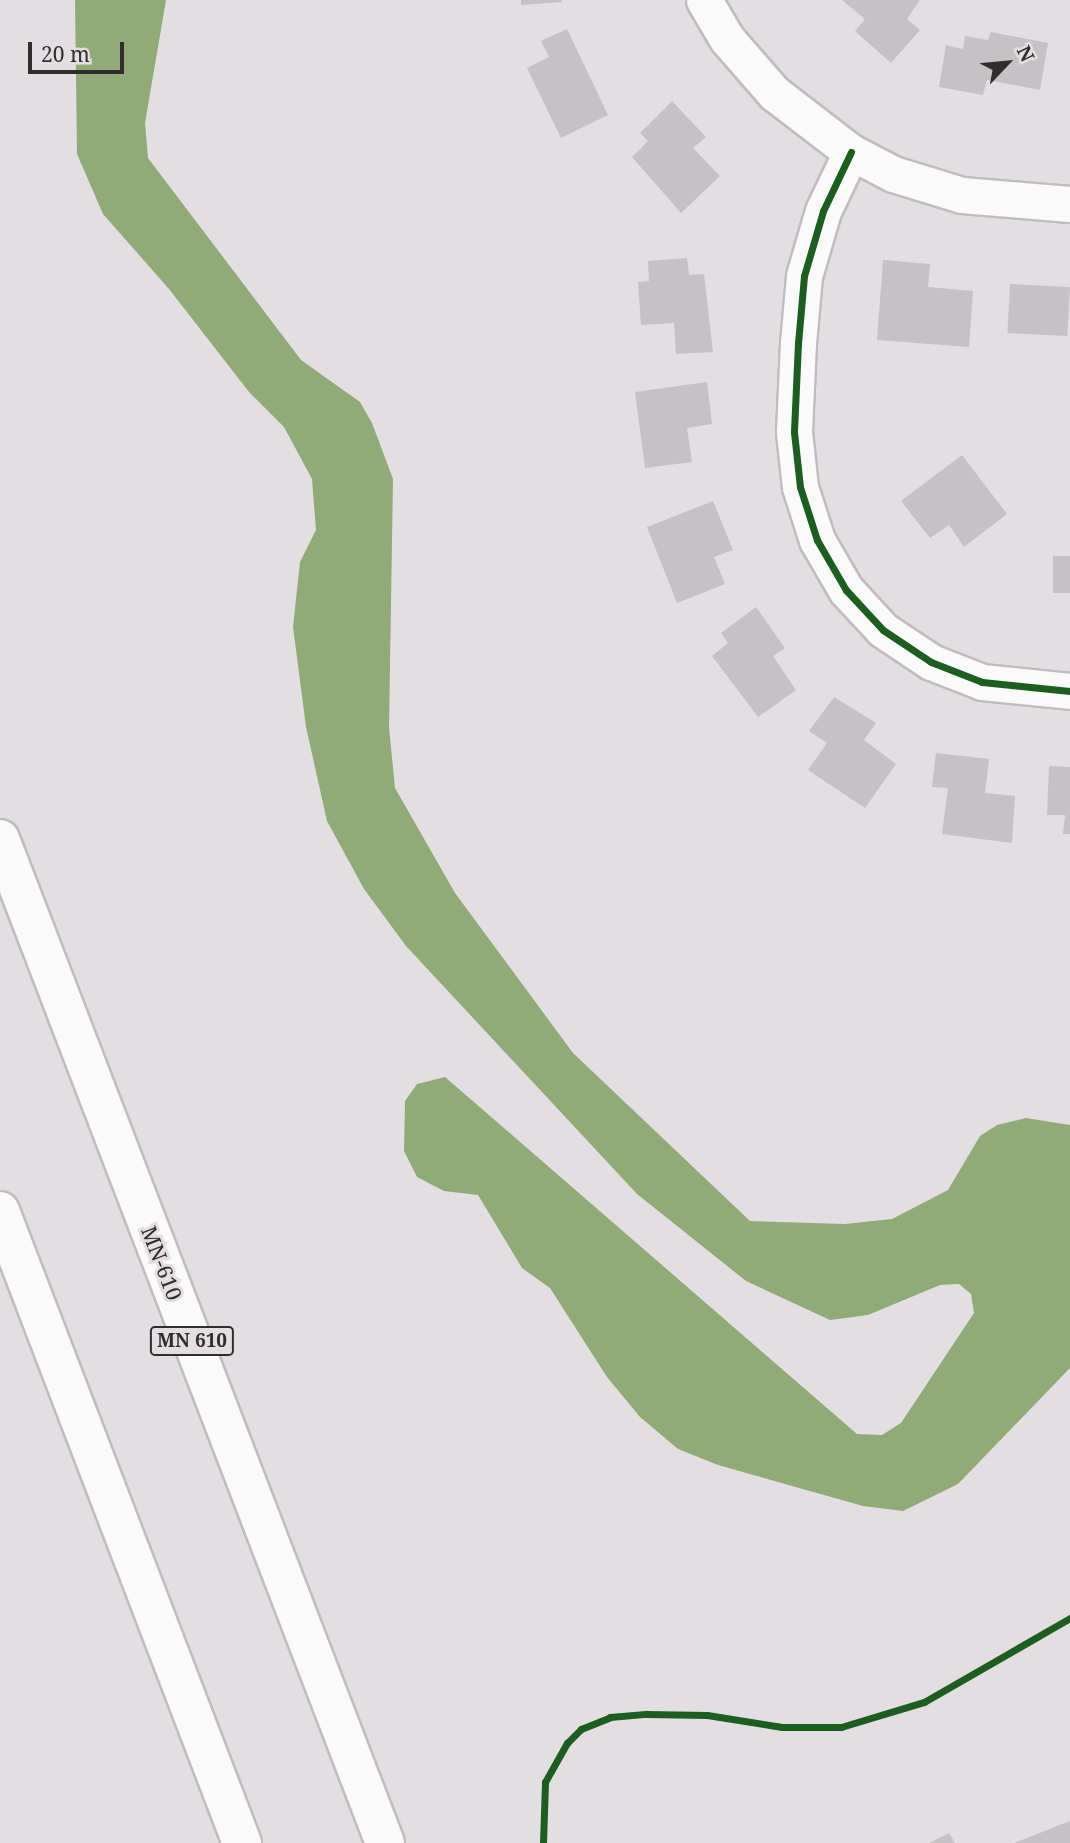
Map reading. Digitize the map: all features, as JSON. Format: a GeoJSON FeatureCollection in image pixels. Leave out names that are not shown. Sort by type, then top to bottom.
{"type":"FeatureCollection","features":[{"type":"Feature","properties":{"kind":"highway","name":"MN-610"},"geometry":{"type":"LineString","coordinates":[[0,839],[385,1843]]}},
{"type":"Feature","properties":{"kind":"highway"},"geometry":{"type":"LineString","coordinates":[[0,1211],[242,1843]]}},
{"type":"Feature","properties":{"kind":"street"},"geometry":{"type":"LineString","coordinates":[[704,0],[727,39],[774,93],[851,152],[893,174],[962,195],[1070,204]]}},
{"type":"Feature","properties":{"kind":"street"},"geometry":{"type":"LineString","coordinates":[[851,152],[823,211],[803,289],[794,432],[800,487],[817,540],[846,590],[883,631],[931,662],[982,682],[1070,691]]}},
{"type":"Feature","properties":{"kind":"shaded area"},"geometry":{"type":"Polygon","coordinates":[[[75,0],[166,0],[145,123],[148,158],[301,360],[360,402],[372,423],[393,479],[389,727],[395,788],[455,893],[573,1053],[750,1221],[845,1224],[892,1219],[948,1190],[980,1136],[997,1125],[1026,1118],[1070,1125],[1070,1368],[958,1484],[903,1511],[863,1506],[718,1465],[678,1449],[640,1417],[607,1377],[550,1288],[522,1268],[478,1195],[444,1191],[417,1177],[404,1151],[405,1101],[417,1084],[445,1077],[857,1434],[882,1435],[901,1423],[974,1313],[971,1294],[959,1284],[940,1285],[868,1315],[830,1320],[746,1281],[637,1194],[406,946],[364,889],[327,821],[306,727],[293,627],[300,562],[316,530],[312,479],[284,427],[249,392],[169,289],[103,214],[77,154],[75,0]]]}},
{"type":"Feature","properties":{"kind":"building"},"geometry":{"type":"Polygon","coordinates":[[[521,0],[562,0],[562,2],[521,5],[521,0]]]}},
{"type":"Feature","properties":{"kind":"building"},"geometry":{"type":"Polygon","coordinates":[[[842,0],[920,0],[907,19],[920,30],[891,63],[855,31],[865,19],[842,0]]]}},
{"type":"Feature","properties":{"kind":"building"},"geometry":{"type":"Polygon","coordinates":[[[567,29],[608,115],[561,138],[527,68],[549,57],[541,41],[567,29]]]}},
{"type":"Feature","properties":{"kind":"building"},"geometry":{"type":"Polygon","coordinates":[[[991,32],[1048,43],[1040,90],[987,80],[983,95],[939,87],[946,45],[963,49],[965,36],[988,40],[991,32]]]}},
{"type":"Feature","properties":{"kind":"building"},"geometry":{"type":"Polygon","coordinates":[[[672,101],[706,137],[693,148],[720,176],[681,213],[632,157],[648,141],[640,133],[672,101]]]}},
{"type":"Feature","properties":{"kind":"building"},"geometry":{"type":"Polygon","coordinates":[[[687,258],[689,275],[704,274],[713,352],[676,354],[674,323],[641,325],[638,282],[649,281],[648,261],[687,258]]]}},
{"type":"Feature","properties":{"kind":"building"},"geometry":{"type":"Polygon","coordinates":[[[883,260],[930,264],[928,287],[973,291],[969,347],[877,340],[883,260]]]}},
{"type":"Feature","properties":{"kind":"building"},"geometry":{"type":"Polygon","coordinates":[[[1010,284],[1070,287],[1067,336],[1007,333],[1010,284]]]}},
{"type":"Feature","properties":{"kind":"building"},"geometry":{"type":"Polygon","coordinates":[[[707,382],[712,424],[687,428],[692,462],[645,468],[635,392],[707,382]]]}},
{"type":"Feature","properties":{"kind":"building"},"geometry":{"type":"Polygon","coordinates":[[[962,455],[1007,514],[964,547],[949,525],[930,538],[901,501],[962,455]]]}},
{"type":"Feature","properties":{"kind":"building"},"geometry":{"type":"Polygon","coordinates":[[[713,501],[733,550],[714,557],[725,584],[677,603],[647,527],[713,501]]]}},
{"type":"Feature","properties":{"kind":"building"},"geometry":{"type":"Polygon","coordinates":[[[1053,556],[1070,556],[1070,593],[1053,593],[1053,556]]]}},
{"type":"Feature","properties":{"kind":"building"},"geometry":{"type":"Polygon","coordinates":[[[756,607],[785,648],[773,656],[796,690],[758,717],[712,656],[728,643],[721,633],[756,607]]]}},
{"type":"Feature","properties":{"kind":"building"},"geometry":{"type":"Polygon","coordinates":[[[834,697],[876,723],[864,740],[896,764],[865,808],[808,770],[827,743],[809,731],[834,697]]]}},
{"type":"Feature","properties":{"kind":"building"},"geometry":{"type":"Polygon","coordinates":[[[936,753],[989,759],[985,793],[1015,796],[1012,843],[942,834],[948,788],[932,787],[936,753]]]}},
{"type":"Feature","properties":{"kind":"building"},"geometry":{"type":"Polygon","coordinates":[[[1049,766],[1070,767],[1070,834],[1063,834],[1065,815],[1047,815],[1049,766]]]}},
{"type":"Feature","properties":{"kind":"building"},"geometry":{"type":"Polygon","coordinates":[[[1070,1821],[1070,1843],[1014,1843],[1070,1821]]]}},
{"type":"Feature","properties":{"kind":"building"},"geometry":{"type":"Polygon","coordinates":[[[949,1833],[955,1843],[929,1843],[949,1833]]]}},
{"type":"Feature","properties":{"kind":"cycle path"},"geometry":{"type":"LineString","coordinates":[[851,152],[823,211],[804,276],[798,343],[794,432],[800,487],[817,540],[846,590],[883,630],[931,662],[982,682],[1070,691]]}},
{"type":"Feature","properties":{"kind":"cycle path"},"geometry":{"type":"LineString","coordinates":[[543,1843],[545,1782],[567,1743],[581,1729],[610,1717],[646,1714],[707,1715],[782,1727],[841,1727],[924,1702],[1070,1618]]}}]}
